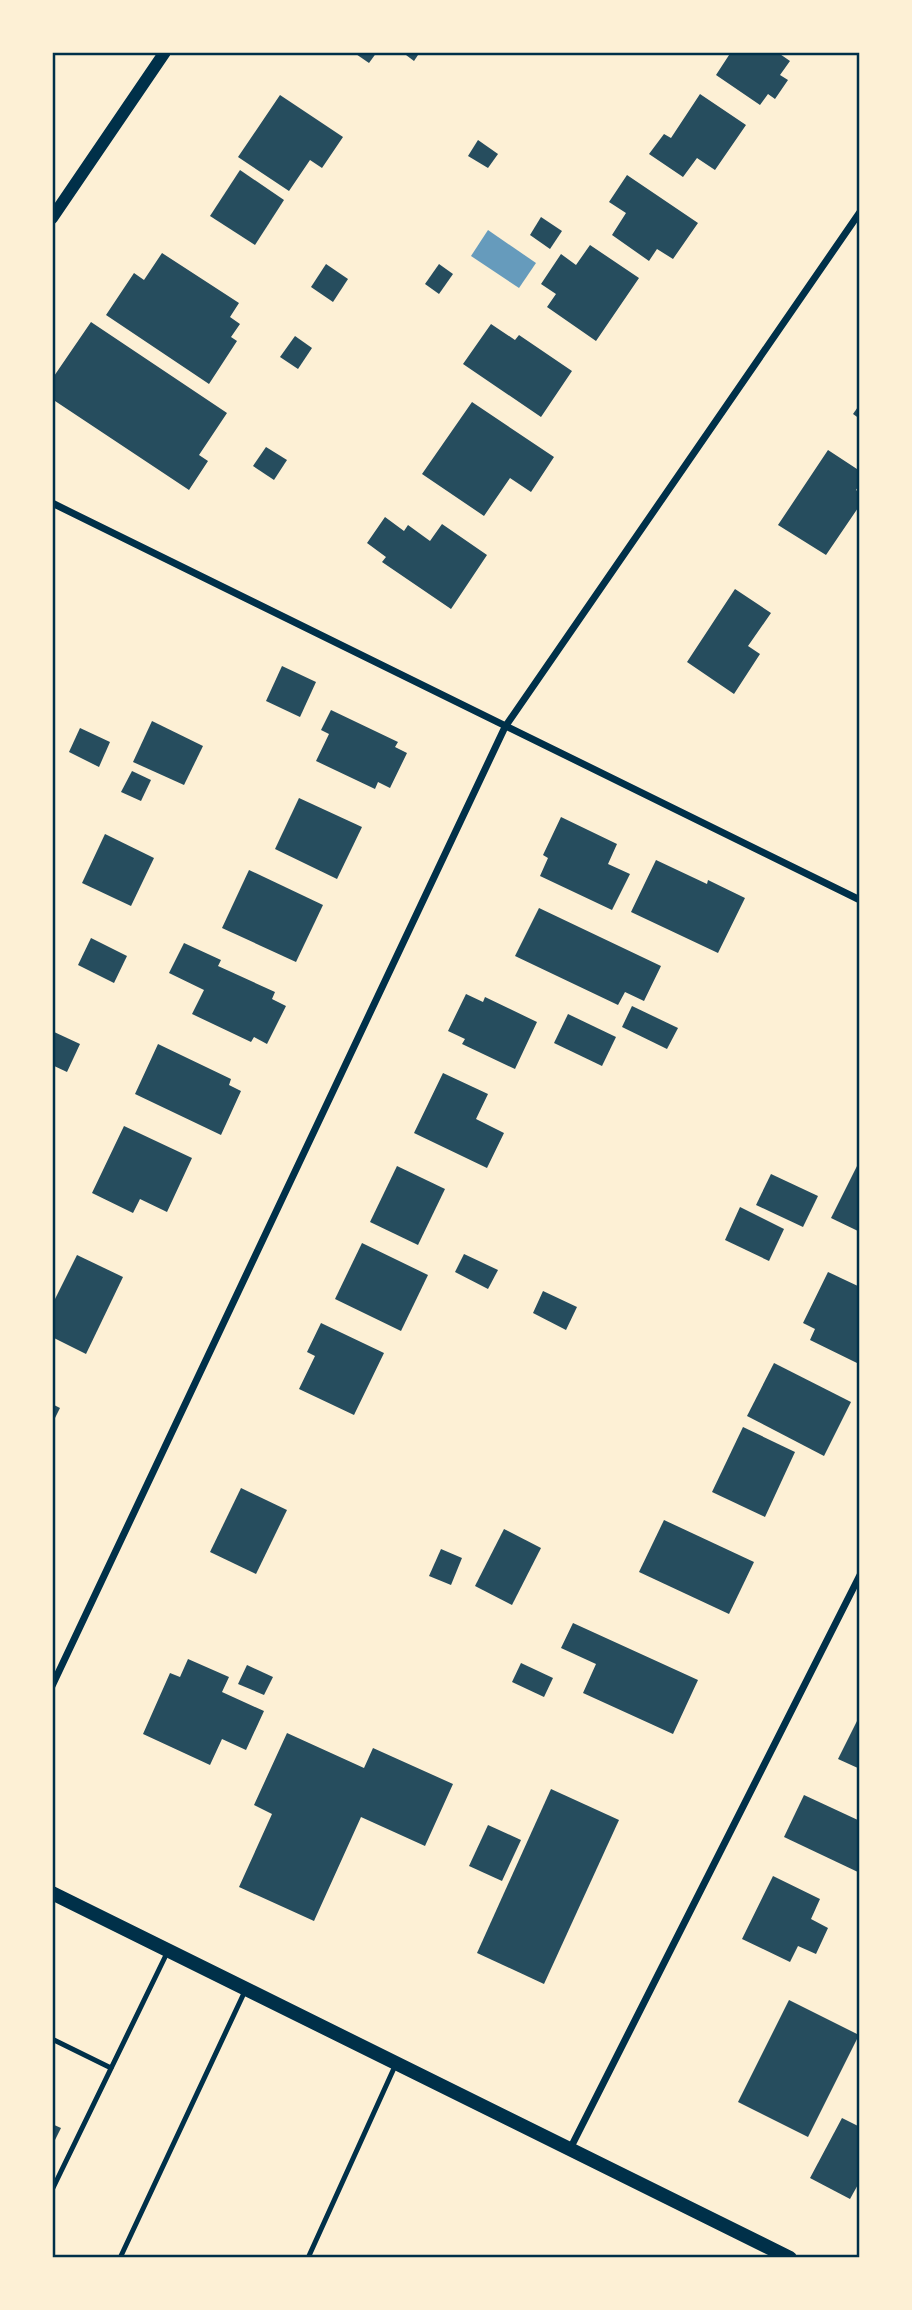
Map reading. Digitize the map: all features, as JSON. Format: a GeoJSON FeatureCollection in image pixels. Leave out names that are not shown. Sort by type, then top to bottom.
{"type":"FeatureCollection","features":[{"type":"Feature","properties":{"kind":"main road"},"geometry":{"type":"LineString","coordinates":[[52,1893],[790,2258]]}},
{"type":"Feature","properties":{"kind":"street"},"geometry":{"type":"LineString","coordinates":[[52,218],[165,52]]}},
{"type":"Feature","properties":{"kind":"street"},"geometry":{"type":"LineString","coordinates":[[52,1686],[505,727],[859,212]]}},
{"type":"Feature","properties":{"kind":"street"},"geometry":{"type":"LineString","coordinates":[[52,503],[859,900]]}},
{"type":"Feature","properties":{"kind":"street"},"geometry":{"type":"LineString","coordinates":[[570,2148],[859,1575]]}},
{"type":"Feature","properties":{"kind":"lane"},"geometry":{"type":"LineString","coordinates":[[52,2190],[169,1951]]}},
{"type":"Feature","properties":{"kind":"lane"},"geometry":{"type":"LineString","coordinates":[[120,2258],[246,1989]]}},
{"type":"Feature","properties":{"kind":"lane"},"geometry":{"type":"LineString","coordinates":[[52,2039],[111,2068]]}},
{"type":"Feature","properties":{"kind":"lane"},"geometry":{"type":"LineString","coordinates":[[308,2258],[397,2063]]}},
{"type":"Feature","properties":{"kind":"water"},"geometry":{"type":"Polygon","coordinates":[[[488,230],[536,263],[519,288],[471,256],[488,230]]]}},
{"type":"Feature","properties":{"kind":"building"},"geometry":{"type":"Polygon","coordinates":[[[353,52],[377,52],[369,63],[353,52]]]}},
{"type":"Feature","properties":{"kind":"building"},"geometry":{"type":"Polygon","coordinates":[[[402,52],[420,52],[414,61],[402,52]]]}},
{"type":"Feature","properties":{"kind":"building"},"geometry":{"type":"Polygon","coordinates":[[[731,52],[777,52],[790,61],[780,75],[788,80],[775,99],[768,94],[760,105],[716,75],[731,52]]]}},
{"type":"Feature","properties":{"kind":"building"},"geometry":{"type":"Polygon","coordinates":[[[700,94],[746,125],[715,170],[697,158],[683,177],[649,154],[664,134],[671,138],[700,94]]]}},
{"type":"Feature","properties":{"kind":"building"},"geometry":{"type":"Polygon","coordinates":[[[280,95],[343,137],[322,168],[310,160],[289,191],[238,157],[280,95]]]}},
{"type":"Feature","properties":{"kind":"building"},"geometry":{"type":"Polygon","coordinates":[[[478,140],[498,154],[488,168],[468,156],[478,140]]]}},
{"type":"Feature","properties":{"kind":"building"},"geometry":{"type":"Polygon","coordinates":[[[240,170],[284,200],[255,245],[210,216],[240,170]]]}},
{"type":"Feature","properties":{"kind":"building"},"geometry":{"type":"Polygon","coordinates":[[[627,175],[698,223],[673,259],[657,249],[649,261],[612,235],[626,213],[609,202],[627,175]]]}},
{"type":"Feature","properties":{"kind":"building"},"geometry":{"type":"Polygon","coordinates":[[[541,217],[562,231],[550,249],[530,235],[541,217]]]}},
{"type":"Feature","properties":{"kind":"building"},"geometry":{"type":"Polygon","coordinates":[[[590,245],[639,278],[596,341],[547,307],[556,294],[541,284],[561,254],[576,265],[590,245]]]}},
{"type":"Feature","properties":{"kind":"building"},"geometry":{"type":"Polygon","coordinates":[[[162,253],[239,303],[230,317],[240,324],[231,337],[237,341],[209,384],[106,315],[134,273],[144,280],[162,253]]]}},
{"type":"Feature","properties":{"kind":"building"},"geometry":{"type":"Polygon","coordinates":[[[326,264],[348,279],[333,302],[311,287],[326,264]]]}},
{"type":"Feature","properties":{"kind":"building"},"geometry":{"type":"Polygon","coordinates":[[[439,264],[453,274],[439,294],[425,284],[439,264]]]}},
{"type":"Feature","properties":{"kind":"building"},"geometry":{"type":"Polygon","coordinates":[[[91,322],[227,413],[199,455],[208,461],[189,490],[52,399],[52,379],[91,322]]]}},
{"type":"Feature","properties":{"kind":"building"},"geometry":{"type":"Polygon","coordinates":[[[491,324],[515,340],[519,335],[572,371],[541,417],[463,364],[491,324]]]}},
{"type":"Feature","properties":{"kind":"building"},"geometry":{"type":"Polygon","coordinates":[[[295,336],[312,348],[298,369],[280,357],[295,336]]]}},
{"type":"Feature","properties":{"kind":"building"},"geometry":{"type":"Polygon","coordinates":[[[472,402],[554,457],[531,492],[510,478],[484,516],[422,474],[472,402]]]}},
{"type":"Feature","properties":{"kind":"building"},"geometry":{"type":"Polygon","coordinates":[[[860,404],[860,419],[853,414],[860,404]]]}},
{"type":"Feature","properties":{"kind":"building"},"geometry":{"type":"Polygon","coordinates":[[[266,447],[287,460],[274,480],[253,466],[266,447]]]}},
{"type":"Feature","properties":{"kind":"building"},"geometry":{"type":"Polygon","coordinates":[[[828,450],[860,471],[860,484],[856,490],[860,493],[860,505],[826,555],[778,525],[828,450]]]}},
{"type":"Feature","properties":{"kind":"building"},"geometry":{"type":"Polygon","coordinates":[[[385,517],[404,531],[408,525],[430,541],[442,524],[487,555],[451,609],[382,562],[386,557],[367,543],[385,517]]]}},
{"type":"Feature","properties":{"kind":"building"},"geometry":{"type":"Polygon","coordinates":[[[735,589],[771,613],[748,646],[760,654],[734,694],[687,662],[735,589]]]}},
{"type":"Feature","properties":{"kind":"building"},"geometry":{"type":"Polygon","coordinates":[[[282,666],[316,682],[300,717],[266,701],[282,666]]]}},
{"type":"Feature","properties":{"kind":"building"},"geometry":{"type":"Polygon","coordinates":[[[331,710],[398,742],[395,747],[407,753],[390,788],[378,782],[375,789],[316,761],[329,734],[321,730],[331,710]]]}},
{"type":"Feature","properties":{"kind":"building"},"geometry":{"type":"Polygon","coordinates":[[[152,721],[203,746],[184,785],[133,762],[152,721]]]}},
{"type":"Feature","properties":{"kind":"building"},"geometry":{"type":"Polygon","coordinates":[[[80,728],[110,742],[99,767],[69,752],[80,728]]]}},
{"type":"Feature","properties":{"kind":"building"},"geometry":{"type":"Polygon","coordinates":[[[132,771],[151,780],[141,801],[121,792],[132,771]]]}},
{"type":"Feature","properties":{"kind":"building"},"geometry":{"type":"Polygon","coordinates":[[[299,798],[362,827],[337,879],[275,849],[299,798]]]}},
{"type":"Feature","properties":{"kind":"building"},"geometry":{"type":"Polygon","coordinates":[[[561,817],[617,844],[608,864],[630,874],[612,910],[540,876],[548,858],[543,855],[561,817]]]}},
{"type":"Feature","properties":{"kind":"building"},"geometry":{"type":"Polygon","coordinates":[[[105,834],[154,858],[131,906],[82,883],[105,834]]]}},
{"type":"Feature","properties":{"kind":"building"},"geometry":{"type":"Polygon","coordinates":[[[656,860],[745,898],[718,953],[631,912],[656,860]]]}},
{"type":"Feature","properties":{"kind":"building"},"geometry":{"type":"Polygon","coordinates":[[[249,870],[323,905],[296,962],[222,928],[249,870]]]}},
{"type":"Feature","properties":{"kind":"building"},"geometry":{"type":"Polygon","coordinates":[[[539,908],[661,966],[644,1001],[625,992],[618,1005],[515,956],[539,908]]]}},
{"type":"Feature","properties":{"kind":"building"},"geometry":{"type":"Polygon","coordinates":[[[91,938],[127,956],[114,983],[78,965],[91,938]]]}},
{"type":"Feature","properties":{"kind":"building"},"geometry":{"type":"Polygon","coordinates":[[[184,943],[221,960],[218,966],[275,992],[272,999],[286,1006],[267,1044],[254,1037],[251,1042],[192,1014],[204,990],[169,973],[184,943]]]}},
{"type":"Feature","properties":{"kind":"building"},"geometry":{"type":"Polygon","coordinates":[[[466,994],[483,1002],[485,997],[537,1022],[515,1069],[462,1044],[465,1039],[448,1031],[466,994]]]}},
{"type":"Feature","properties":{"kind":"building"},"geometry":{"type":"Polygon","coordinates":[[[632,1006],[678,1028],[667,1049],[622,1027],[632,1006]]]}},
{"type":"Feature","properties":{"kind":"building"},"geometry":{"type":"Polygon","coordinates":[[[568,1014],[616,1037],[602,1066],[554,1043],[568,1014]]]}},
{"type":"Feature","properties":{"kind":"building"},"geometry":{"type":"Polygon","coordinates":[[[52,1031],[80,1044],[67,1072],[52,1065],[52,1031]]]}},
{"type":"Feature","properties":{"kind":"building"},"geometry":{"type":"Polygon","coordinates":[[[158,1044],[231,1079],[229,1085],[241,1091],[221,1135],[135,1094],[158,1044]]]}},
{"type":"Feature","properties":{"kind":"building"},"geometry":{"type":"Polygon","coordinates":[[[443,1073],[488,1094],[476,1119],[504,1133],[487,1168],[414,1133],[443,1073]]]}},
{"type":"Feature","properties":{"kind":"building"},"geometry":{"type":"Polygon","coordinates":[[[124,1126],[192,1158],[167,1212],[140,1199],[133,1213],[92,1193],[124,1126]]]}},
{"type":"Feature","properties":{"kind":"building"},"geometry":{"type":"Polygon","coordinates":[[[858,1164],[860,1165],[860,1232],[831,1218],[858,1164]]]}},
{"type":"Feature","properties":{"kind":"building"},"geometry":{"type":"Polygon","coordinates":[[[397,1166],[445,1189],[418,1245],[370,1222],[397,1166]]]}},
{"type":"Feature","properties":{"kind":"building"},"geometry":{"type":"Polygon","coordinates":[[[771,1174],[818,1196],[803,1227],[756,1205],[771,1174]]]}},
{"type":"Feature","properties":{"kind":"building"},"geometry":{"type":"Polygon","coordinates":[[[740,1207],[784,1229],[769,1261],[725,1240],[740,1207]]]}},
{"type":"Feature","properties":{"kind":"building"},"geometry":{"type":"Polygon","coordinates":[[[362,1243],[428,1275],[401,1331],[335,1299],[362,1243]]]}},
{"type":"Feature","properties":{"kind":"building"},"geometry":{"type":"Polygon","coordinates":[[[464,1254],[498,1270],[488,1289],[455,1272],[464,1254]]]}},
{"type":"Feature","properties":{"kind":"building"},"geometry":{"type":"Polygon","coordinates":[[[77,1255],[123,1277],[86,1354],[52,1337],[52,1305],[77,1255]]]}},
{"type":"Feature","properties":{"kind":"building"},"geometry":{"type":"Polygon","coordinates":[[[828,1272],[860,1287],[860,1357],[857,1363],[810,1340],[815,1329],[803,1323],[828,1272]]]}},
{"type":"Feature","properties":{"kind":"building"},"geometry":{"type":"Polygon","coordinates":[[[543,1291],[577,1307],[566,1330],[533,1313],[543,1291]]]}},
{"type":"Feature","properties":{"kind":"building"},"geometry":{"type":"Polygon","coordinates":[[[321,1323],[384,1353],[354,1415],[299,1389],[315,1356],[307,1352],[321,1323]]]}},
{"type":"Feature","properties":{"kind":"building"},"geometry":{"type":"Polygon","coordinates":[[[774,1363],[851,1402],[824,1456],[747,1416],[774,1363]]]}},
{"type":"Feature","properties":{"kind":"building"},"geometry":{"type":"Polygon","coordinates":[[[52,1404],[60,1408],[52,1424],[52,1404]]]}},
{"type":"Feature","properties":{"kind":"building"},"geometry":{"type":"Polygon","coordinates":[[[743,1427],[795,1452],[765,1517],[712,1492],[743,1427]]]}},
{"type":"Feature","properties":{"kind":"building"},"geometry":{"type":"Polygon","coordinates":[[[241,1488],[287,1510],[256,1574],[210,1552],[241,1488]]]}},
{"type":"Feature","properties":{"kind":"building"},"geometry":{"type":"Polygon","coordinates":[[[664,1520],[754,1562],[729,1614],[639,1572],[664,1520]]]}},
{"type":"Feature","properties":{"kind":"building"},"geometry":{"type":"Polygon","coordinates":[[[504,1529],[541,1548],[512,1605],[475,1586],[504,1529]]]}},
{"type":"Feature","properties":{"kind":"building"},"geometry":{"type":"Polygon","coordinates":[[[441,1549],[462,1558],[451,1585],[429,1576],[441,1549]]]}},
{"type":"Feature","properties":{"kind":"building"},"geometry":{"type":"Polygon","coordinates":[[[573,1623],[698,1680],[673,1734],[583,1693],[596,1664],[561,1648],[573,1623]]]}},
{"type":"Feature","properties":{"kind":"building"},"geometry":{"type":"Polygon","coordinates":[[[188,1659],[229,1677],[222,1692],[264,1711],[246,1750],[222,1739],[210,1765],[143,1734],[170,1673],[180,1677],[188,1659]]]}},
{"type":"Feature","properties":{"kind":"building"},"geometry":{"type":"Polygon","coordinates":[[[521,1663],[553,1678],[544,1697],[512,1682],[521,1663]]]}},
{"type":"Feature","properties":{"kind":"building"},"geometry":{"type":"Polygon","coordinates":[[[247,1665],[273,1677],[264,1695],[238,1684],[247,1665]]]}},
{"type":"Feature","properties":{"kind":"building"},"geometry":{"type":"Polygon","coordinates":[[[860,1715],[860,1769],[838,1759],[860,1715]]]}},
{"type":"Feature","properties":{"kind":"building"},"geometry":{"type":"Polygon","coordinates":[[[287,1733],[364,1768],[373,1748],[453,1784],[425,1846],[361,1817],[314,1921],[239,1887],[272,1814],[254,1805],[287,1733]]]}},
{"type":"Feature","properties":{"kind":"building"},"geometry":{"type":"Polygon","coordinates":[[[551,1789],[619,1820],[544,1984],[477,1953],[551,1789]]]}},
{"type":"Feature","properties":{"kind":"building"},"geometry":{"type":"Polygon","coordinates":[[[804,1795],[860,1821],[860,1873],[784,1837],[804,1795]]]}},
{"type":"Feature","properties":{"kind":"building"},"geometry":{"type":"Polygon","coordinates":[[[488,1825],[521,1840],[502,1881],[469,1866],[488,1825]]]}},
{"type":"Feature","properties":{"kind":"building"},"geometry":{"type":"Polygon","coordinates":[[[773,1876],[820,1899],[811,1919],[828,1928],[816,1954],[798,1946],[790,1962],[742,1939],[773,1876]]]}},
{"type":"Feature","properties":{"kind":"building"},"geometry":{"type":"Polygon","coordinates":[[[789,2000],[859,2035],[808,2137],[738,2102],[789,2000]]]}},
{"type":"Feature","properties":{"kind":"building"},"geometry":{"type":"Polygon","coordinates":[[[842,2118],[860,2127],[860,2181],[850,2199],[810,2178],[842,2118]]]}},
{"type":"Feature","properties":{"kind":"building"},"geometry":{"type":"Polygon","coordinates":[[[52,2124],[61,2128],[52,2146],[52,2124]]]}}]}
